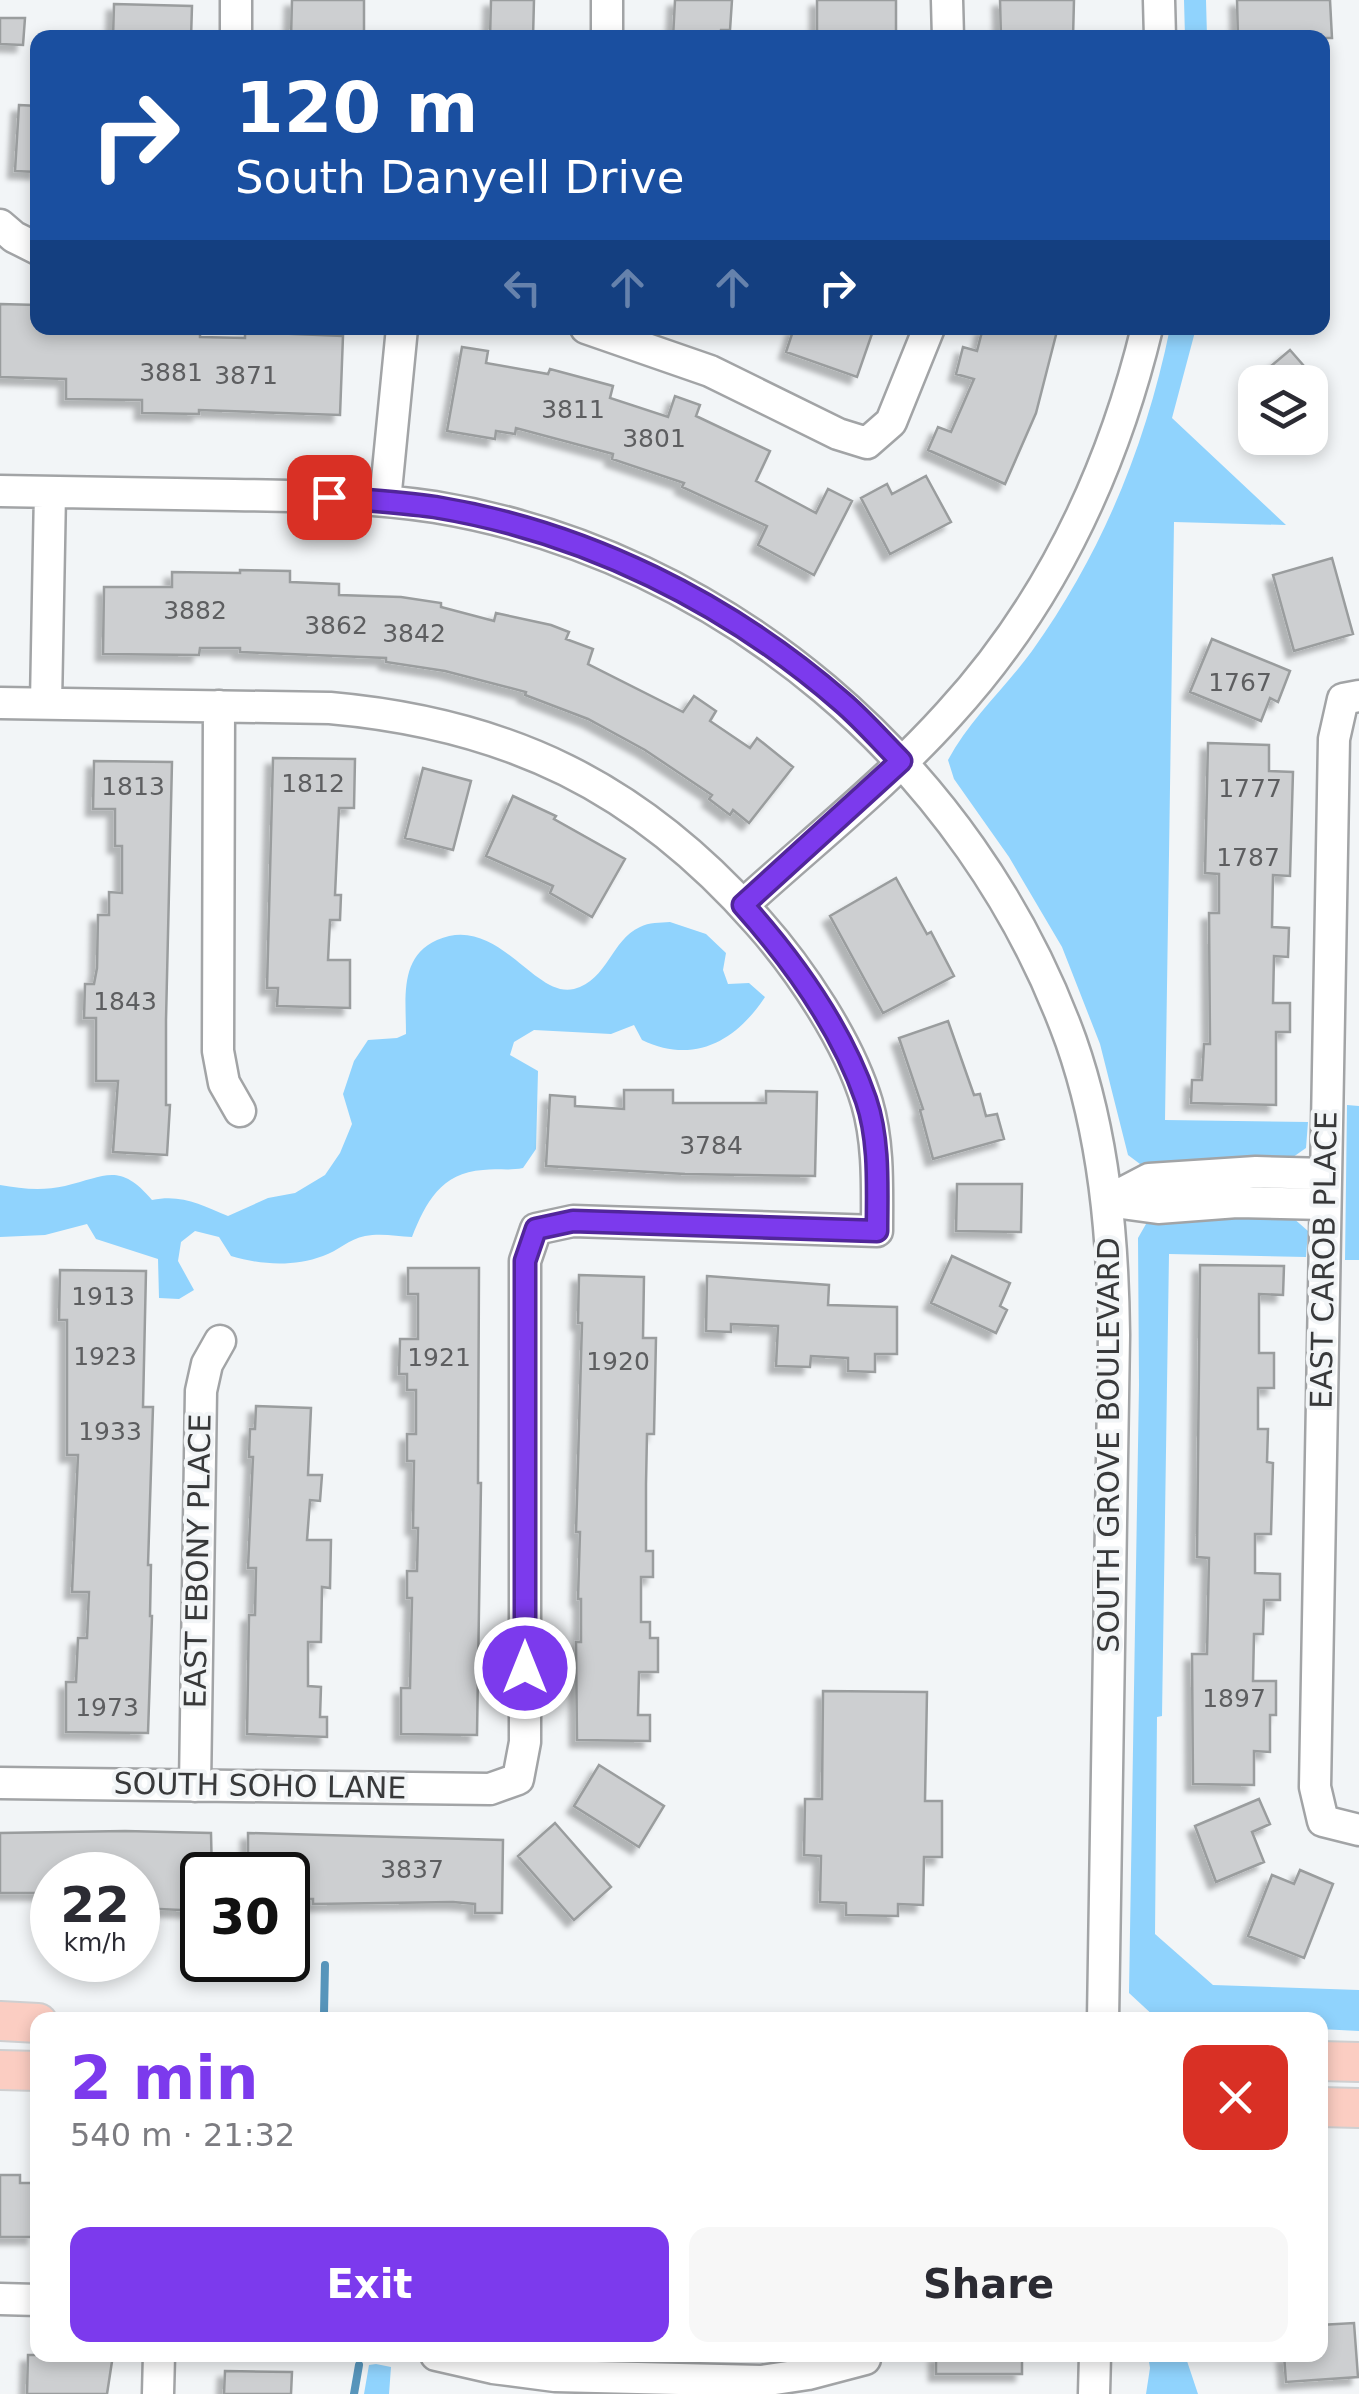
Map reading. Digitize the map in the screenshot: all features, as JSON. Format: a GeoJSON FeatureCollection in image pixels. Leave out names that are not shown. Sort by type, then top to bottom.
{"type":"FeatureCollection","features":[{"type":"Feature","properties":{"kind":"main road"},"geometry":{"type":"LineString","coordinates":[[0,2022],[30,2022]]}},
{"type":"Feature","properties":{"kind":"main road"},"geometry":{"type":"LineString","coordinates":[[1328,2061],[1359,2062]]}},
{"type":"Feature","properties":{"kind":"main road"},"geometry":{"type":"LineString","coordinates":[[0,2070],[30,2071]]}},
{"type":"Feature","properties":{"kind":"main road"},"geometry":{"type":"LineString","coordinates":[[1328,2107],[1359,2108]]}},
{"type":"Feature","properties":{"kind":"street"},"geometry":{"type":"LineString","coordinates":[[236,0],[236,30]]}},
{"type":"Feature","properties":{"kind":"street"},"geometry":{"type":"LineString","coordinates":[[606,30],[607,0]]}},
{"type":"Feature","properties":{"kind":"street"},"geometry":{"type":"LineString","coordinates":[[947,0],[948,30]]}},
{"type":"Feature","properties":{"kind":"street"},"geometry":{"type":"LineString","coordinates":[[1159,0],[1160,30]]}},
{"type":"Feature","properties":{"kind":"street"},"geometry":{"type":"LineString","coordinates":[[0,225],[30,244]]}},
{"type":"Feature","properties":{"kind":"street"},"geometry":{"type":"LineString","coordinates":[[386,502],[401,335]]}},
{"type":"Feature","properties":{"kind":"street"},"geometry":{"type":"LineString","coordinates":[[607,335],[710,370],[838,434],[867,443],[891,422],[926,335]]}},
{"type":"Feature","properties":{"kind":"street"},"geometry":{"type":"LineString","coordinates":[[0,703],[330,708],[436,722],[508,744],[567,769],[621,799],[687,849],[743,905],[948,716],[994,661],[1061,560],[1094,496],[1133,386],[1145,335]]}},
{"type":"Feature","properties":{"kind":"street","name":"SOUTH GROVE BOULEVARD"},"geometry":{"type":"LineString","coordinates":[[0,491],[329,497],[386,502],[501,522],[568,542],[668,584],[778,650],[844,704],[953,821],[994,880],[1048,984],[1088,1097],[1107,1200],[1114,1269],[1114,1335],[1103,2012]]}},
{"type":"Feature","properties":{"kind":"street"},"geometry":{"type":"LineString","coordinates":[[46,703],[50,492]]}},
{"type":"Feature","properties":{"kind":"street","name":"EAST CAROB PLACE"},"geometry":{"type":"LineString","coordinates":[[1351,698],[1334,739],[1315,1786],[1323,1821],[1359,1830]]}},
{"type":"Feature","properties":{"kind":"street"},"geometry":{"type":"LineString","coordinates":[[219,706],[218,1051],[224,1084],[240,1111]]}},
{"type":"Feature","properties":{"kind":"street","name":"SOUTH SOHO LANE"},"geometry":{"type":"LineString","coordinates":[[0,1783],[490,1789],[518,1779],[525,1742],[525,1261],[536,1229],[573,1221],[877,1231],[877,1169],[867,1103],[820,1006],[790,958],[743,905]]}},
{"type":"Feature","properties":{"kind":"street"},"geometry":{"type":"LineString","coordinates":[[1107,1200],[1149,1179],[1237,1172],[1326,1189]]}},
{"type":"Feature","properties":{"kind":"street","name":"EAST EBONY PLACE"},"geometry":{"type":"LineString","coordinates":[[195,1786],[200,1391],[206,1364],[220,1341]]}},
{"type":"Feature","properties":{"kind":"street"},"geometry":{"type":"LineString","coordinates":[[0,2299],[30,2300]]}},
{"type":"Feature","properties":{"kind":"street"},"geometry":{"type":"LineString","coordinates":[[158,2394],[159,2362]]}},
{"type":"Feature","properties":{"kind":"street"},"geometry":{"type":"LineString","coordinates":[[467,2362],[555,2385],[761,2381],[854,2362]]}},
{"type":"Feature","properties":{"kind":"street"},"geometry":{"type":"LineString","coordinates":[[1094,2394],[1096,2362]]}},
{"type":"Feature","properties":{"kind":"shaded area"},"geometry":{"type":"Polygon","coordinates":[[[1184,0],[1206,0],[1207,30],[1185,30],[1184,0]]]}},
{"type":"Feature","properties":{"kind":"shaded area"},"geometry":{"type":"Polygon","coordinates":[[[1168,335],[1194,335],[1172,418],[1286,525],[1174,522],[1165,1120],[1308,1122],[1306,1148],[1286,1162],[1148,1170],[1128,1155],[1100,1044],[1062,947],[1009,857],[954,779],[948,760],[1032,651],[1080,576],[1134,456],[1168,335]]]}},
{"type":"Feature","properties":{"kind":"shaded area"},"geometry":{"type":"Polygon","coordinates":[[[670,922],[706,934],[726,953],[723,970],[728,984],[749,983],[765,997],[754,1013],[727,1037],[696,1049],[661,1047],[642,1040],[634,1025],[611,1034],[534,1030],[514,1042],[510,1055],[538,1071],[536,1149],[523,1168],[468,1172],[446,1183],[423,1212],[412,1237],[365,1236],[323,1256],[277,1264],[231,1256],[219,1237],[195,1231],[181,1242],[178,1261],[194,1290],[179,1299],[159,1298],[158,1259],[96,1239],[87,1224],[45,1235],[0,1237],[0,1185],[49,1189],[102,1176],[121,1176],[152,1200],[182,1200],[228,1216],[268,1198],[295,1193],[325,1175],[340,1153],[352,1124],[343,1094],[354,1061],[368,1040],[406,1034],[407,980],[416,957],[425,947],[459,935],[479,938],[497,946],[544,982],[559,989],[574,989],[595,977],[630,933],[647,924],[670,922]]]}},
{"type":"Feature","properties":{"kind":"shaded area"},"geometry":{"type":"Polygon","coordinates":[[[1347,1105],[1359,1106],[1359,1260],[1345,1260],[1347,1105]]]}},
{"type":"Feature","properties":{"kind":"shaded area"},"geometry":{"type":"Polygon","coordinates":[[[1284,1210],[1308,1231],[1306,1257],[1169,1254],[1155,1934],[1213,1985],[1359,1990],[1359,2031],[1328,2029],[1328,2012],[1150,2012],[1129,1993],[1138,1238],[1150,1217],[1284,1210]]]}},
{"type":"Feature","properties":{"kind":"shaded area"},"geometry":{"type":"Polygon","coordinates":[[[1149,2362],[1187,2362],[1198,2394],[1146,2394],[1149,2362]]]}},
{"type":"Feature","properties":{"kind":"shaded area"},"geometry":{"type":"Polygon","coordinates":[[[369,2365],[391,2367],[389,2394],[364,2394],[369,2365]]]}},
{"type":"Feature","properties":{"kind":"building"},"geometry":{"type":"Polygon","coordinates":[[[292,0],[364,0],[364,30],[291,30],[292,0]]]}},
{"type":"Feature","properties":{"kind":"building"},"geometry":{"type":"Polygon","coordinates":[[[491,0],[534,0],[533,30],[490,30],[491,0]]]}},
{"type":"Feature","properties":{"kind":"building"},"geometry":{"type":"Polygon","coordinates":[[[675,0],[732,0],[730,30],[673,30],[675,0]]]}},
{"type":"Feature","properties":{"kind":"building"},"geometry":{"type":"Polygon","coordinates":[[[817,0],[896,0],[896,30],[817,30],[817,0]]]}},
{"type":"Feature","properties":{"kind":"building"},"geometry":{"type":"Polygon","coordinates":[[[1000,0],[1074,0],[1073,30],[1001,30],[1000,0]]]}},
{"type":"Feature","properties":{"kind":"building"},"geometry":{"type":"Polygon","coordinates":[[[1237,0],[1330,0],[1332,38],[1330,30],[1238,30],[1237,0]]]}},
{"type":"Feature","properties":{"kind":"building"},"geometry":{"type":"Polygon","coordinates":[[[114,4],[192,6],[191,30],[113,30],[114,4]]]}},
{"type":"Feature","properties":{"kind":"building"},"geometry":{"type":"Polygon","coordinates":[[[0,18],[25,18],[23,45],[0,44],[0,18]]]}},
{"type":"Feature","properties":{"kind":"building"},"geometry":{"type":"Polygon","coordinates":[[[19,105],[30,106],[30,172],[15,171],[19,105]]]}},
{"type":"Feature","properties":{"kind":"building"},"geometry":{"type":"Polygon","coordinates":[[[0,304],[30,305],[30,335],[343,336],[340,415],[199,410],[199,414],[142,413],[142,400],[66,399],[66,379],[0,377],[0,304]]]}},
{"type":"Feature","properties":{"kind":"building"},"geometry":{"type":"Polygon","coordinates":[[[792,335],[872,335],[857,377],[786,352],[792,335]]]}},
{"type":"Feature","properties":{"kind":"building"},"geometry":{"type":"Polygon","coordinates":[[[981,335],[1056,335],[1036,413],[1005,484],[928,450],[938,427],[951,432],[974,379],[956,374],[963,347],[977,351],[981,335]]]}},
{"type":"Feature","properties":{"kind":"building"},"geometry":{"type":"Polygon","coordinates":[[[462,347],[488,351],[486,363],[548,374],[550,369],[613,386],[610,398],[668,417],[675,396],[700,405],[696,416],[770,451],[756,481],[816,513],[828,489],[852,501],[814,575],[758,545],[767,526],[682,487],[684,483],[612,459],[613,454],[516,428],[515,434],[496,431],[495,439],[447,431],[462,347]]]}},
{"type":"Feature","properties":{"kind":"building"},"geometry":{"type":"Polygon","coordinates":[[[1290,350],[1303,365],[1272,365],[1290,350]]]}},
{"type":"Feature","properties":{"kind":"building"},"geometry":{"type":"Polygon","coordinates":[[[926,476],[951,522],[890,554],[861,498],[887,484],[892,494],[926,476]]]}},
{"type":"Feature","properties":{"kind":"building"},"geometry":{"type":"Polygon","coordinates":[[[1332,558],[1353,634],[1294,651],[1273,575],[1332,558]]]}},
{"type":"Feature","properties":{"kind":"building"},"geometry":{"type":"Polygon","coordinates":[[[290,571],[290,582],[339,584],[339,595],[401,597],[441,603],[441,607],[494,621],[496,613],[551,625],[569,632],[566,639],[593,649],[588,664],[683,712],[694,696],[716,711],[710,721],[750,748],[757,738],[793,767],[749,823],[733,810],[730,815],[709,799],[712,795],[645,750],[588,719],[525,695],[526,692],[445,671],[386,662],[386,658],[240,652],[240,648],[200,648],[199,655],[103,654],[104,587],[172,587],[172,572],[290,571]]]}},
{"type":"Feature","properties":{"kind":"building"},"geometry":{"type":"Polygon","coordinates":[[[1212,639],[1290,671],[1278,702],[1270,698],[1261,721],[1190,692],[1212,639]]]}},
{"type":"Feature","properties":{"kind":"building"},"geometry":{"type":"Polygon","coordinates":[[[1208,743],[1269,745],[1269,771],[1293,772],[1290,876],[1273,875],[1272,927],[1289,928],[1288,957],[1274,956],[1273,1003],[1290,1003],[1290,1032],[1276,1032],[1276,1105],[1191,1103],[1192,1080],[1202,1080],[1204,1044],[1210,1044],[1209,913],[1219,913],[1219,874],[1205,873],[1208,743]]]}},
{"type":"Feature","properties":{"kind":"building"},"geometry":{"type":"Polygon","coordinates":[[[273,758],[355,759],[354,808],[339,808],[335,895],[341,895],[340,920],[330,920],[328,960],[350,960],[350,1008],[277,1006],[278,988],[267,988],[273,758]]]}},
{"type":"Feature","properties":{"kind":"building"},"geometry":{"type":"Polygon","coordinates":[[[94,761],[172,762],[167,1155],[113,1152],[118,1081],[96,1081],[96,1018],[84,1018],[85,984],[94,984],[97,968],[98,915],[109,915],[109,892],[122,893],[122,846],[115,846],[115,809],[93,809],[94,761]]]}},
{"type":"Feature","properties":{"kind":"building"},"geometry":{"type":"Polygon","coordinates":[[[423,768],[471,781],[453,850],[405,838],[423,768]]]}},
{"type":"Feature","properties":{"kind":"building"},"geometry":{"type":"Polygon","coordinates":[[[513,796],[556,816],[554,819],[625,859],[592,917],[550,893],[553,886],[486,856],[513,796]]]}},
{"type":"Feature","properties":{"kind":"building"},"geometry":{"type":"Polygon","coordinates":[[[896,878],[954,976],[883,1013],[830,916],[896,878]]]}},
{"type":"Feature","properties":{"kind":"building"},"geometry":{"type":"Polygon","coordinates":[[[948,1021],[974,1095],[980,1094],[986,1116],[997,1114],[1004,1139],[933,1159],[920,1110],[923,1109],[899,1038],[948,1021]]]}},
{"type":"Feature","properties":{"kind":"building"},"geometry":{"type":"Polygon","coordinates":[[[624,1090],[673,1090],[673,1103],[766,1103],[766,1091],[817,1092],[815,1176],[546,1166],[550,1095],[575,1097],[575,1106],[624,1109],[624,1090]]]}},
{"type":"Feature","properties":{"kind":"building"},"geometry":{"type":"Polygon","coordinates":[[[957,1184],[1022,1184],[1021,1232],[956,1231],[957,1184]]]}},
{"type":"Feature","properties":{"kind":"building"},"geometry":{"type":"Polygon","coordinates":[[[952,1256],[1010,1283],[1000,1306],[1007,1310],[996,1333],[931,1303],[952,1256]]]}},
{"type":"Feature","properties":{"kind":"building"},"geometry":{"type":"Polygon","coordinates":[[[1200,1265],[1284,1266],[1283,1295],[1259,1294],[1259,1353],[1274,1353],[1274,1388],[1258,1388],[1258,1429],[1268,1429],[1267,1462],[1273,1463],[1271,1534],[1255,1534],[1255,1573],[1280,1574],[1280,1600],[1264,1600],[1263,1634],[1254,1634],[1253,1681],[1276,1681],[1276,1715],[1270,1715],[1270,1752],[1254,1751],[1254,1785],[1193,1784],[1192,1654],[1207,1654],[1209,1558],[1197,1557],[1200,1265]]]}},
{"type":"Feature","properties":{"kind":"building"},"geometry":{"type":"Polygon","coordinates":[[[408,1268],[479,1268],[477,1735],[401,1734],[401,1688],[410,1688],[412,1598],[407,1598],[407,1571],[417,1571],[418,1528],[413,1528],[414,1461],[407,1461],[407,1434],[416,1434],[416,1390],[407,1390],[407,1374],[399,1374],[400,1339],[418,1339],[418,1294],[408,1294],[408,1268]]]}},
{"type":"Feature","properties":{"kind":"building"},"geometry":{"type":"Polygon","coordinates":[[[60,1270],[146,1271],[143,1407],[153,1407],[148,1733],[66,1732],[66,1682],[76,1682],[78,1638],[87,1638],[89,1592],[72,1592],[78,1455],[67,1455],[67,1320],[59,1320],[60,1270]]]}},
{"type":"Feature","properties":{"kind":"building"},"geometry":{"type":"Polygon","coordinates":[[[579,1275],[644,1277],[643,1338],[656,1338],[654,1434],[647,1434],[646,1484],[646,1551],[653,1551],[653,1577],[641,1577],[641,1622],[650,1622],[650,1638],[658,1638],[658,1672],[639,1672],[638,1715],[650,1715],[650,1741],[577,1740],[576,1642],[581,1642],[580,1532],[576,1532],[582,1323],[578,1323],[579,1275]]]}},
{"type":"Feature","properties":{"kind":"building"},"geometry":{"type":"Polygon","coordinates":[[[707,1276],[829,1285],[828,1305],[897,1307],[897,1354],[875,1354],[875,1372],[848,1371],[848,1358],[811,1356],[810,1367],[776,1366],[778,1326],[731,1324],[731,1332],[706,1331],[707,1276]]]}},
{"type":"Feature","properties":{"kind":"building"},"geometry":{"type":"Polygon","coordinates":[[[256,1406],[311,1408],[308,1475],[322,1475],[320,1501],[310,1500],[307,1540],[331,1540],[330,1588],[322,1587],[321,1642],[308,1642],[308,1686],[321,1687],[320,1717],[327,1717],[327,1737],[247,1734],[249,1615],[255,1615],[256,1568],[248,1568],[253,1457],[249,1457],[256,1406]]]}},
{"type":"Feature","properties":{"kind":"building"},"geometry":{"type":"Polygon","coordinates":[[[823,1691],[927,1692],[925,1801],[942,1801],[942,1857],[924,1857],[923,1905],[898,1904],[898,1916],[846,1915],[846,1903],[820,1902],[821,1856],[804,1855],[805,1799],[822,1799],[823,1691]]]}},
{"type":"Feature","properties":{"kind":"building"},"geometry":{"type":"Polygon","coordinates":[[[599,1765],[664,1806],[639,1847],[574,1806],[599,1765]]]}},
{"type":"Feature","properties":{"kind":"building"},"geometry":{"type":"Polygon","coordinates":[[[1259,1799],[1270,1824],[1252,1832],[1264,1862],[1216,1882],[1195,1826],[1259,1799]]]}},
{"type":"Feature","properties":{"kind":"building"},"geometry":{"type":"Polygon","coordinates":[[[555,1823],[611,1887],[574,1920],[518,1856],[555,1823]]]}},
{"type":"Feature","properties":{"kind":"building"},"geometry":{"type":"Polygon","coordinates":[[[0,1833],[211,1833],[211,1852],[180,1852],[180,1910],[160,1909],[160,1852],[30,1852],[30,1893],[0,1893],[0,1833]]]}},
{"type":"Feature","properties":{"kind":"building"},"geometry":{"type":"Polygon","coordinates":[[[248,1833],[503,1840],[502,1913],[475,1913],[475,1904],[453,1902],[313,1904],[310,1852],[248,1852],[248,1833]]]}},
{"type":"Feature","properties":{"kind":"building"},"geometry":{"type":"Polygon","coordinates":[[[1300,1870],[1333,1884],[1304,1958],[1248,1936],[1272,1875],[1294,1884],[1300,1870]]]}},
{"type":"Feature","properties":{"kind":"building"},"geometry":{"type":"Polygon","coordinates":[[[0,2175],[20,2175],[20,2183],[30,2183],[30,2237],[0,2237],[0,2175]]]}},
{"type":"Feature","properties":{"kind":"building"},"geometry":{"type":"Polygon","coordinates":[[[1354,2323],[1358,2377],[1286,2382],[1285,2362],[1328,2362],[1328,2325],[1354,2323]]]}},
{"type":"Feature","properties":{"kind":"building"},"geometry":{"type":"Polygon","coordinates":[[[28,2355],[30,2362],[112,2362],[107,2394],[27,2394],[28,2355]]]}},
{"type":"Feature","properties":{"kind":"building"},"geometry":{"type":"Polygon","coordinates":[[[936,2362],[1022,2362],[1022,2374],[936,2374],[936,2362]]]}},
{"type":"Feature","properties":{"kind":"building"},"geometry":{"type":"Polygon","coordinates":[[[225,2371],[292,2372],[291,2394],[224,2394],[225,2371]]]}},
{"type":"Feature","properties":{"kind":"waterway"},"geometry":{"type":"LineString","coordinates":[[324,2012],[325,1965]]}},
{"type":"Feature","properties":{"kind":"waterway"},"geometry":{"type":"LineString","coordinates":[[354,2394],[359,2365]]}},
{"type":"Feature","properties":{"kind":"route"},"geometry":{"type":"LineString","coordinates":[[329,497],[436,508],[501,522],[622,562],[722,614],[778,650],[844,704],[901,761],[743,905],[790,958],[846,1054],[867,1103],[877,1169],[877,1231],[573,1221],[536,1229],[525,1261],[525,1668]]}}]}
